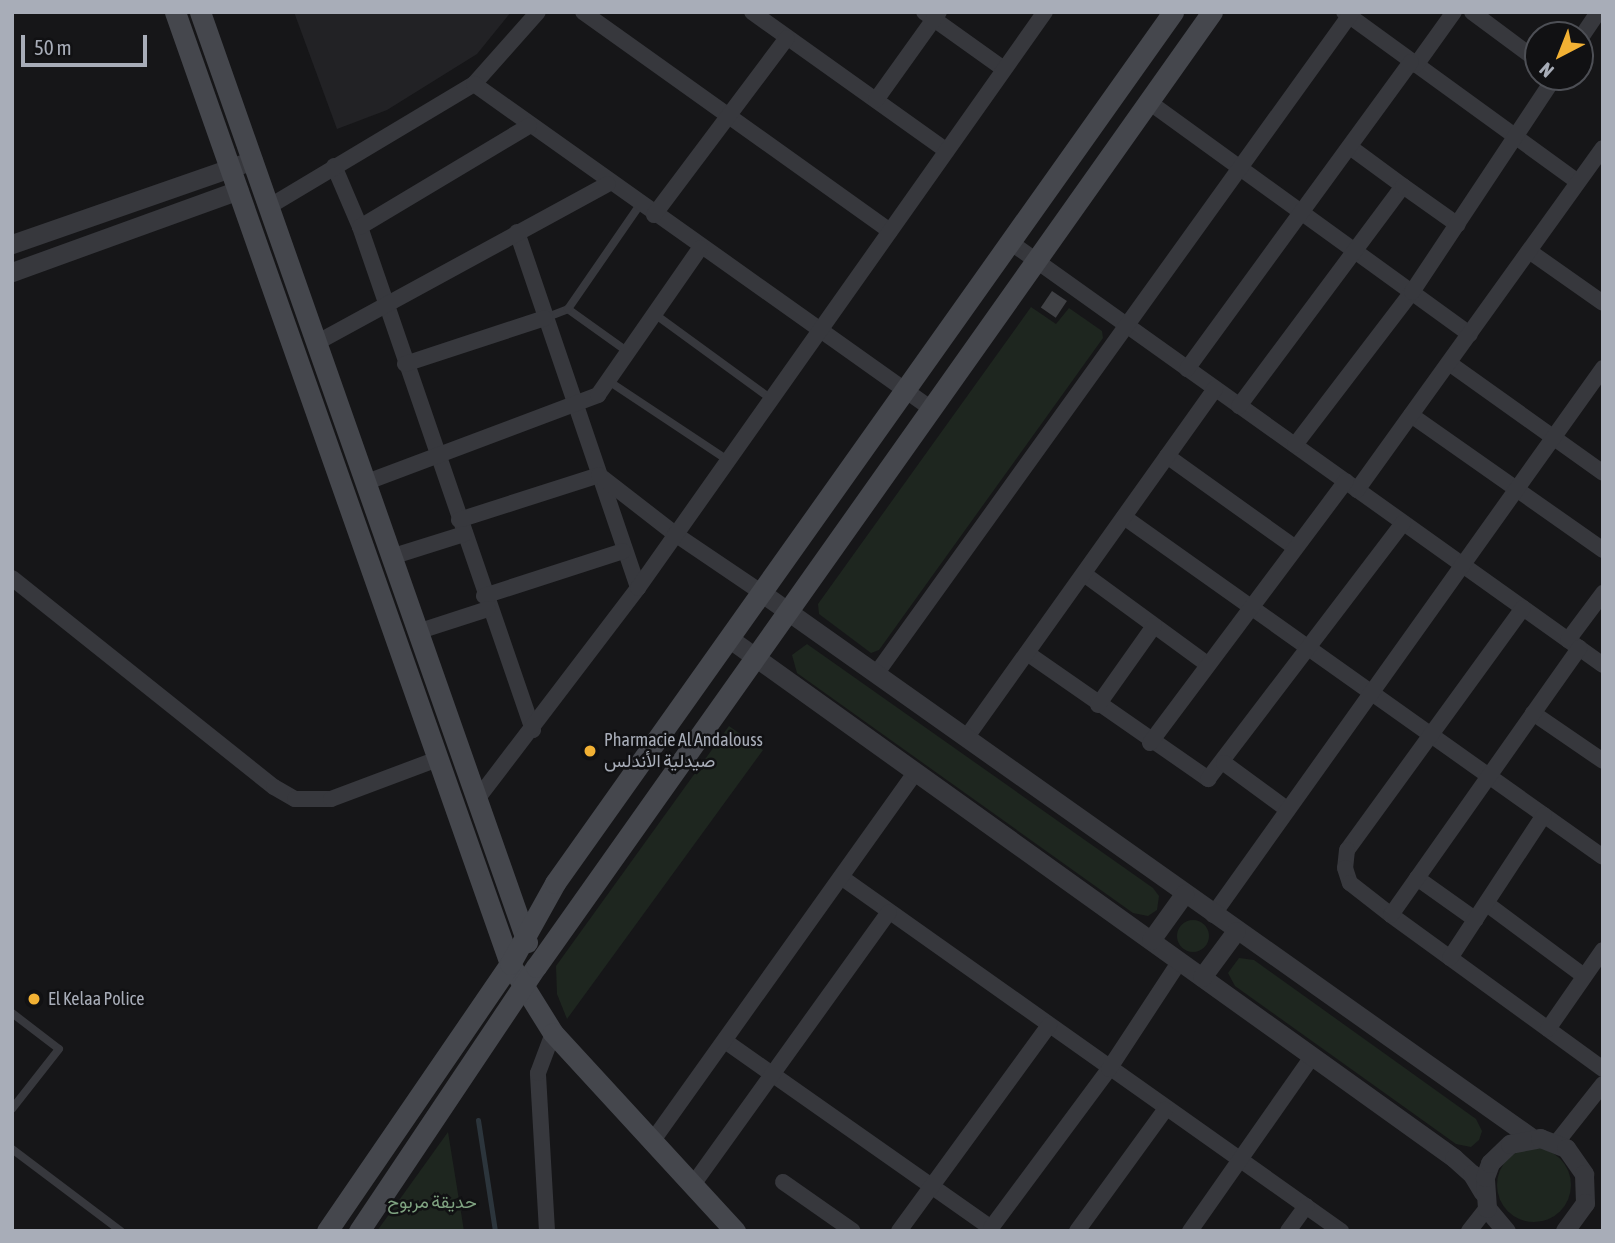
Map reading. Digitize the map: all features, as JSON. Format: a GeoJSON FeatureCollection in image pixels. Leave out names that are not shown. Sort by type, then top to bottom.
{"type":"FeatureCollection","features":[{"type":"Feature","properties":{"kind":"main road"},"geometry":{"type":"LineString","coordinates":[[176,12],[440,758],[510,964],[522,990],[548,1026],[651,1143],[735,1231]]}},
{"type":"Feature","properties":{"kind":"main road"},"geometry":{"type":"LineString","coordinates":[[200,12],[525,933],[536,967],[548,1026]]}},
{"type":"Feature","properties":{"kind":"main road"},"geometry":{"type":"LineString","coordinates":[[327,1231],[510,964],[555,883],[1173,12]]}},
{"type":"Feature","properties":{"kind":"main road"},"geometry":{"type":"LineString","coordinates":[[359,1231],[536,967],[791,613],[1212,12]]}},
{"type":"Feature","properties":{"kind":"main road"},"geometry":{"type":"LineString","coordinates":[[508,886],[539,892],[555,883]]}},
{"type":"Feature","properties":{"kind":"street"},"geometry":{"type":"LineString","coordinates":[[270,206],[474,84],[538,12]]}},
{"type":"Feature","properties":{"kind":"street"},"geometry":{"type":"LineString","coordinates":[[583,12],[726,117],[890,231]]}},
{"type":"Feature","properties":{"kind":"street"},"geometry":{"type":"LineString","coordinates":[[752,12],[947,151]]}},
{"type":"Feature","properties":{"kind":"street"},"geometry":{"type":"LineString","coordinates":[[478,798],[533,730],[638,588],[726,459],[821,333],[1045,12]]}},
{"type":"Feature","properties":{"kind":"street"},"geometry":{"type":"LineString","coordinates":[[1187,369],[1301,212],[1454,12]]}},
{"type":"Feature","properties":{"kind":"street"},"geometry":{"type":"LineString","coordinates":[[1472,12],[1524,51]]}},
{"type":"Feature","properties":{"kind":"street"},"geometry":{"type":"LineString","coordinates":[[1598,12],[1603,16]]}},
{"type":"Feature","properties":{"kind":"street"},"geometry":{"type":"LineString","coordinates":[[876,674],[1349,14],[1578,182]]}},
{"type":"Feature","properties":{"kind":"street"},"geometry":{"type":"LineString","coordinates":[[876,100],[932,15],[1004,69]]}},
{"type":"Feature","properties":{"kind":"street"},"geometry":{"type":"LineString","coordinates":[[654,215],[786,38]]}},
{"type":"Feature","properties":{"kind":"street"},"geometry":{"type":"LineString","coordinates":[[474,84],[608,184],[933,410]]}},
{"type":"Feature","properties":{"kind":"street"},"geometry":{"type":"LineString","coordinates":[[1295,446],[1412,292],[1546,91]]}},
{"type":"Feature","properties":{"kind":"street"},"geometry":{"type":"LineString","coordinates":[[1149,102],[1469,334]]}},
{"type":"Feature","properties":{"kind":"street"},"geometry":{"type":"LineString","coordinates":[[360,228],[529,126]]}},
{"type":"Feature","properties":{"kind":"street"},"geometry":{"type":"LineString","coordinates":[[1350,147],[1458,225]]}},
{"type":"Feature","properties":{"kind":"street"},"geometry":{"type":"LineString","coordinates":[[1150,743],[1294,547],[1411,415],[1603,148]]}},
{"type":"Feature","properties":{"kind":"street"},"geometry":{"type":"LineString","coordinates":[[12,244],[253,160]]}},
{"type":"Feature","properties":{"kind":"street"},"geometry":{"type":"LineString","coordinates":[[334,166],[360,228],[486,603],[533,730]]}},
{"type":"Feature","properties":{"kind":"street"},"geometry":{"type":"LineString","coordinates":[[318,342],[608,184]]}},
{"type":"Feature","properties":{"kind":"street"},"geometry":{"type":"LineString","coordinates":[[1239,406],[1403,186]]}},
{"type":"Feature","properties":{"kind":"street"},"geometry":{"type":"LineString","coordinates":[[12,271],[239,190]]}},
{"type":"Feature","properties":{"kind":"street"},"geometry":{"type":"LineString","coordinates":[[517,232],[623,551],[638,588]]}},
{"type":"Feature","properties":{"kind":"street"},"geometry":{"type":"LineString","coordinates":[[1010,242],[1603,664]]}},
{"type":"Feature","properties":{"kind":"street"},"geometry":{"type":"LineString","coordinates":[[367,482],[437,453],[589,401],[610,383],[701,248]]}},
{"type":"Feature","properties":{"kind":"street"},"geometry":{"type":"LineString","coordinates":[[1528,251],[1603,303]]}},
{"type":"Feature","properties":{"kind":"street"},"geometry":{"type":"LineString","coordinates":[[405,364],[545,318]]}},
{"type":"Feature","properties":{"kind":"street"},"geometry":{"type":"LineString","coordinates":[[1449,363],[1603,474]]}},
{"type":"Feature","properties":{"kind":"street"},"geometry":{"type":"LineString","coordinates":[[1213,915],[1553,438],[1596,391],[1603,369]]}},
{"type":"Feature","properties":{"kind":"street"},"geometry":{"type":"LineString","coordinates":[[966,738],[1215,389]]}},
{"type":"Feature","properties":{"kind":"street"},"geometry":{"type":"LineString","coordinates":[[1411,415],[1603,551]]}},
{"type":"Feature","properties":{"kind":"street"},"geometry":{"type":"LineString","coordinates":[[1167,456],[1294,547]]}},
{"type":"Feature","properties":{"kind":"street"},"geometry":{"type":"LineString","coordinates":[[394,556],[461,527],[598,475]]}},
{"type":"Feature","properties":{"kind":"street"},"geometry":{"type":"LineString","coordinates":[[598,475],[675,534],[791,613],[1213,915],[1532,1138]]}},
{"type":"Feature","properties":{"kind":"street"},"geometry":{"type":"LineString","coordinates":[[1124,517],[1603,857]]}},
{"type":"Feature","properties":{"kind":"street"},"geometry":{"type":"LineString","coordinates":[[1027,653],[1202,779],[1212,778],[1403,523]]}},
{"type":"Feature","properties":{"kind":"street"},"geometry":{"type":"LineString","coordinates":[[420,631],[623,551]]}},
{"type":"Feature","properties":{"kind":"street"},"geometry":{"type":"LineString","coordinates":[[1084,574],[1207,664]]}},
{"type":"Feature","properties":{"kind":"street"},"geometry":{"type":"LineString","coordinates":[[12,578],[274,787],[295,799],[331,799],[440,758]]}},
{"type":"Feature","properties":{"kind":"street"},"geometry":{"type":"LineString","coordinates":[[1391,915],[1486,775],[1533,713],[1603,593]]}},
{"type":"Feature","properties":{"kind":"street"},"geometry":{"type":"LineString","coordinates":[[1523,608],[1343,858],[1350,883],[1603,1069]]}},
{"type":"Feature","properties":{"kind":"street"},"geometry":{"type":"LineString","coordinates":[[1098,705],[1154,626]]}},
{"type":"Feature","properties":{"kind":"street"},"geometry":{"type":"LineString","coordinates":[[730,639],[1454,1158],[1472,1174],[1485,1200],[1506,1231]]}},
{"type":"Feature","properties":{"kind":"street"},"geometry":{"type":"LineString","coordinates":[[1533,713],[1603,761]]}},
{"type":"Feature","properties":{"kind":"street"},"geometry":{"type":"LineString","coordinates":[[1224,762],[1287,810]]}},
{"type":"Feature","properties":{"kind":"street"},"geometry":{"type":"LineString","coordinates":[[651,1143],[916,772]]}},
{"type":"Feature","properties":{"kind":"street"},"geometry":{"type":"LineString","coordinates":[[1450,958],[1544,815]]}},
{"type":"Feature","properties":{"kind":"street"},"geometry":{"type":"LineString","coordinates":[[841,877],[1165,1110],[1341,1231]]}},
{"type":"Feature","properties":{"kind":"street"},"geometry":{"type":"LineString","coordinates":[[1417,878],[1476,920]]}},
{"type":"Feature","properties":{"kind":"street"},"geometry":{"type":"LineString","coordinates":[[1151,940],[1184,894]]}},
{"type":"Feature","properties":{"kind":"street"},"geometry":{"type":"LineString","coordinates":[[1487,904],[1584,976]]}},
{"type":"Feature","properties":{"kind":"street"},"geometry":{"type":"LineString","coordinates":[[692,1186],[889,912]]}},
{"type":"Feature","properties":{"kind":"street"},"geometry":{"type":"LineString","coordinates":[[1202,977],[1236,931]]}},
{"type":"Feature","properties":{"kind":"street"},"geometry":{"type":"LineString","coordinates":[[1548,1029],[1603,950]]}},
{"type":"Feature","properties":{"kind":"street"},"geometry":{"type":"LineString","coordinates":[[725,1041],[991,1230],[1109,1069],[1180,961]]}},
{"type":"Feature","properties":{"kind":"street"},"geometry":{"type":"LineString","coordinates":[[899,1231],[1049,1025]]}},
{"type":"Feature","properties":{"kind":"street"},"geometry":{"type":"LineString","coordinates":[[547,1231],[538,1073],[548,1026]]}},
{"type":"Feature","properties":{"kind":"street"},"geometry":{"type":"LineString","coordinates":[[1190,1231],[1312,1056]]}},
{"type":"Feature","properties":{"kind":"street"},"geometry":{"type":"LineString","coordinates":[[1557,1142],[1603,1084]]}},
{"type":"Feature","properties":{"kind":"street"},"geometry":{"type":"LineString","coordinates":[[1077,1231],[1165,1110]]}},
{"type":"Feature","properties":{"kind":"street"},"geometry":{"type":"LineString","coordinates":[[1469,1231],[1485,1200],[1485,1177],[1499,1152],[1510,1144],[1532,1138],[1557,1142],[1595,1184],[1565,1231]]}},
{"type":"Feature","properties":{"kind":"street"},"geometry":{"type":"LineString","coordinates":[[783,1182],[853,1231]]}},
{"type":"Feature","properties":{"kind":"street"},"geometry":{"type":"LineString","coordinates":[[1288,1231],[1306,1206]]}},
{"type":"Feature","properties":{"kind":"lane"},"geometry":{"type":"LineString","coordinates":[[545,318],[568,309],[639,206]]}},
{"type":"Feature","properties":{"kind":"lane"},"geometry":{"type":"LineString","coordinates":[[568,309],[630,353]]}},
{"type":"Feature","properties":{"kind":"lane"},"geometry":{"type":"LineString","coordinates":[[656,315],[771,399]]}},
{"type":"Feature","properties":{"kind":"lane"},"geometry":{"type":"LineString","coordinates":[[610,383],[726,459]]}},
{"type":"Feature","properties":{"kind":"lane"},"geometry":{"type":"LineString","coordinates":[[12,1013],[59,1049],[12,1109]]}},
{"type":"Feature","properties":{"kind":"lane"},"geometry":{"type":"LineString","coordinates":[[12,1149],[121,1231]]}},
{"type":"Feature","properties":{"kind":"shaded area"},"geometry":{"type":"Polygon","coordinates":[[[294,12],[511,12],[477,54],[387,110],[337,129],[294,12]]]}},
{"type":"Feature","properties":{"kind":"green space"},"geometry":{"type":"Polygon","coordinates":[[[1031,307],[1056,324],[1069,308],[1102,331],[1103,338],[879,650],[871,653],[819,614],[818,604],[1031,307]]]}},
{"type":"Feature","properties":{"kind":"green space"},"geometry":{"type":"Polygon","coordinates":[[[807,644],[1153,888],[1159,896],[1157,910],[1148,916],[1133,913],[797,673],[792,655],[807,644]]]}},
{"type":"Feature","properties":{"kind":"green space"},"geometry":{"type":"Polygon","coordinates":[[[729,726],[763,750],[567,1019],[557,994],[556,966],[729,726]]]}},
{"type":"Feature","properties":{"kind":"green space"},"geometry":{"type":"Polygon","coordinates":[[[1193,920],[1204,925],[1209,936],[1204,947],[1193,952],[1182,947],[1177,936],[1182,925],[1193,920]]]}},
{"type":"Feature","properties":{"kind":"green space"},"geometry":{"type":"Polygon","coordinates":[[[1239,958],[1254,960],[1476,1119],[1482,1131],[1479,1140],[1471,1147],[1456,1144],[1235,986],[1228,973],[1239,958]]]}},
{"type":"Feature","properties":{"kind":"green space","name":"حديقة مربوح"},"geometry":{"type":"Polygon","coordinates":[[[448,1132],[464,1231],[377,1231],[448,1132]]]}},
{"type":"Feature","properties":{"kind":"green space"},"geometry":{"type":"Polygon","coordinates":[[[1534,1148],[1548,1151],[1560,1159],[1568,1171],[1571,1185],[1568,1199],[1560,1211],[1548,1219],[1534,1222],[1520,1219],[1508,1211],[1500,1199],[1497,1185],[1500,1171],[1508,1159],[1520,1151],[1534,1148]]]}},
{"type":"Feature","properties":{"kind":"building"},"geometry":{"type":"Polygon","coordinates":[[[1052,291],[1067,301],[1056,318],[1041,308],[1052,291]]]}},
{"type":"Feature","properties":{"kind":"waterway"},"geometry":{"type":"LineString","coordinates":[[478,1120],[495,1231]]}},
{"type":"Feature","properties":{"kind":"place","name":"Pharmacie Al Andalouss صيدلية الأندلس"},"geometry":{"type":"Point","coordinates":[590,751]}},
{"type":"Feature","properties":{"kind":"place","name":"El Kelaa Police"},"geometry":{"type":"Point","coordinates":[34,999]}}]}
